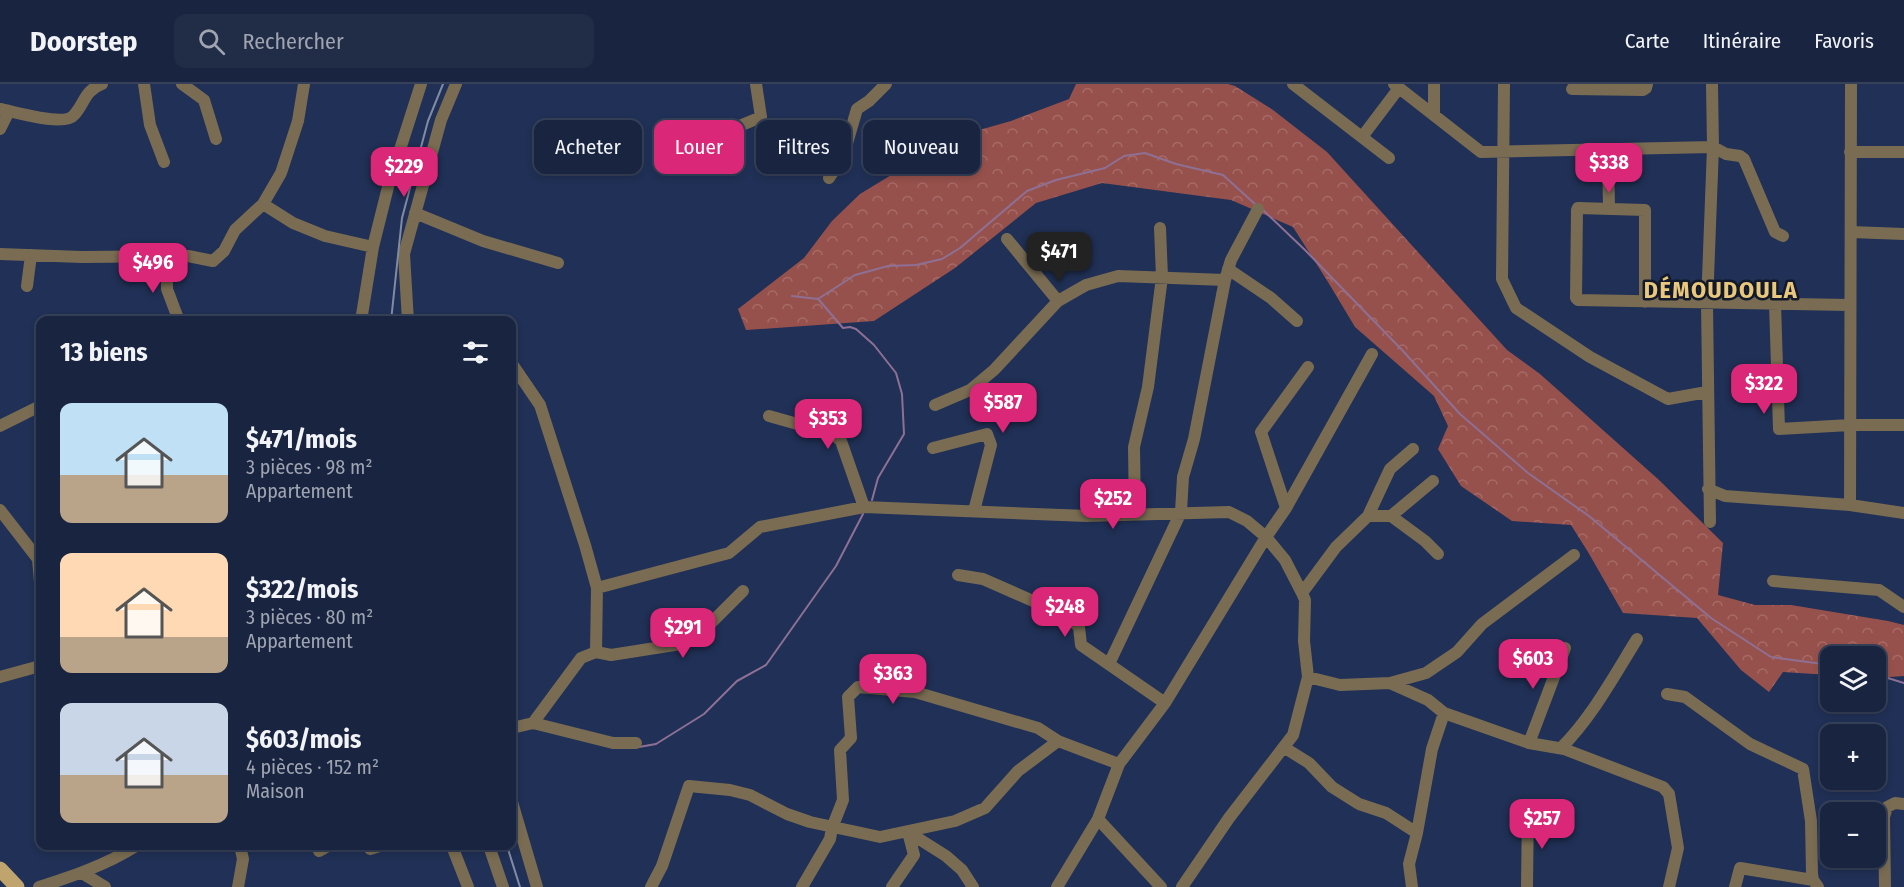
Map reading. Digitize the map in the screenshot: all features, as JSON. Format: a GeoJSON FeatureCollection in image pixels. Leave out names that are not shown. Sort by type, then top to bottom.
{"type":"FeatureCollection","features":[{"type":"Feature","properties":{"kind":"main road"},"geometry":{"type":"LineString","coordinates":[[0,869],[17,887]]}},
{"type":"Feature","properties":{"kind":"street"},"geometry":{"type":"LineString","coordinates":[[0,129],[4,110],[57,120],[69,119],[74,116],[83,99],[102,84]]}},
{"type":"Feature","properties":{"kind":"street"},"geometry":{"type":"LineString","coordinates":[[144,84],[150,124],[164,162]]}},
{"type":"Feature","properties":{"kind":"street"},"geometry":{"type":"LineString","coordinates":[[182,84],[204,100],[216,139]]}},
{"type":"Feature","properties":{"kind":"street"},"geometry":{"type":"LineString","coordinates":[[0,254],[189,256],[213,261],[224,252],[235,230],[263,204],[281,173],[298,121],[304,84]]}},
{"type":"Feature","properties":{"kind":"street"},"geometry":{"type":"LineString","coordinates":[[362,316],[373,247],[388,187],[421,84]]}},
{"type":"Feature","properties":{"kind":"street"},"geometry":{"type":"LineString","coordinates":[[408,316],[404,254],[441,120],[456,84]]}},
{"type":"Feature","properties":{"kind":"street"},"geometry":{"type":"LineString","coordinates":[[744,124],[761,117],[756,84]]}},
{"type":"Feature","properties":{"kind":"street"},"geometry":{"type":"LineString","coordinates":[[829,178],[843,157],[857,110],[886,84]]}},
{"type":"Feature","properties":{"kind":"street"},"geometry":{"type":"LineString","coordinates":[[1293,84],[1389,158]]}},
{"type":"Feature","properties":{"kind":"street"},"geometry":{"type":"LineString","coordinates":[[1434,84],[1434,115]]}},
{"type":"Feature","properties":{"kind":"street"},"geometry":{"type":"LineString","coordinates":[[1504,84],[1502,279],[1516,308],[1590,357],[1668,399],[1707,392]]}},
{"type":"Feature","properties":{"kind":"street"},"geometry":{"type":"LineString","coordinates":[[1572,89],[1643,90],[1647,84]]}},
{"type":"Feature","properties":{"kind":"street"},"geometry":{"type":"LineString","coordinates":[[1710,522],[1707,304],[1713,147],[1712,84]]}},
{"type":"Feature","properties":{"kind":"street"},"geometry":{"type":"LineString","coordinates":[[1850,505],[1851,84]]}},
{"type":"Feature","properties":{"kind":"street"},"geometry":{"type":"LineString","coordinates":[[1362,137],[1396,86],[1481,152],[1713,147],[1726,154],[1740,156],[1744,159],[1775,232],[1783,236]]}},
{"type":"Feature","properties":{"kind":"street"},"geometry":{"type":"LineString","coordinates":[[1608,150],[1609,209]]}},
{"type":"Feature","properties":{"kind":"street"},"geometry":{"type":"LineString","coordinates":[[1850,152],[1904,152]]}},
{"type":"Feature","properties":{"kind":"street"},"geometry":{"type":"LineString","coordinates":[[263,204],[293,223],[325,236],[373,247]]}},
{"type":"Feature","properties":{"kind":"street"},"geometry":{"type":"LineString","coordinates":[[1645,302],[1646,212],[1644,210],[1580,207],[1577,210],[1576,298],[1578,300],[1707,304],[1850,305]]}},
{"type":"Feature","properties":{"kind":"street"},"geometry":{"type":"LineString","coordinates":[[1109,664],[1181,512],[1183,477],[1194,439],[1227,274],[1231,260],[1258,209]]}},
{"type":"Feature","properties":{"kind":"street"},"geometry":{"type":"LineString","coordinates":[[415,213],[483,241],[558,263]]}},
{"type":"Feature","properties":{"kind":"street"},"geometry":{"type":"LineString","coordinates":[[1135,515],[1134,447],[1148,387],[1162,277],[1160,228]]}},
{"type":"Feature","properties":{"kind":"street"},"geometry":{"type":"LineString","coordinates":[[1851,232],[1904,234]]}},
{"type":"Feature","properties":{"kind":"street"},"geometry":{"type":"LineString","coordinates":[[1007,239],[1058,301]]}},
{"type":"Feature","properties":{"kind":"street"},"geometry":{"type":"LineString","coordinates":[[27,286],[31,255]]}},
{"type":"Feature","properties":{"kind":"street"},"geometry":{"type":"LineString","coordinates":[[162,256],[167,269],[167,289],[176,316]]}},
{"type":"Feature","properties":{"kind":"street"},"geometry":{"type":"LineString","coordinates":[[935,405],[970,390],[994,370],[1058,301],[1086,285],[1118,276],[1162,277],[1227,274],[1271,298],[1297,321]]}},
{"type":"Feature","properties":{"kind":"street"},"geometry":{"type":"LineString","coordinates":[[1775,304],[1779,429],[1904,425]]}},
{"type":"Feature","properties":{"kind":"street"},"geometry":{"type":"LineString","coordinates":[[1057,887],[1098,819],[1119,764],[1165,703],[1286,508],[1372,354]]}},
{"type":"Feature","properties":{"kind":"street"},"geometry":{"type":"LineString","coordinates":[[1286,508],[1261,432],[1308,367]]}},
{"type":"Feature","properties":{"kind":"street"},"geometry":{"type":"LineString","coordinates":[[516,370],[540,405],[597,588],[596,652]]}},
{"type":"Feature","properties":{"kind":"street"},"geometry":{"type":"LineString","coordinates":[[0,426],[36,408]]}},
{"type":"Feature","properties":{"kind":"street"},"geometry":{"type":"LineString","coordinates":[[769,416],[833,434],[841,441],[864,507]]}},
{"type":"Feature","properties":{"kind":"street"},"geometry":{"type":"LineString","coordinates":[[933,448],[987,434],[991,445],[974,511]]}},
{"type":"Feature","properties":{"kind":"street"},"geometry":{"type":"LineString","coordinates":[[1302,593],[1336,547],[1368,516],[1390,469],[1413,448]]}},
{"type":"Feature","properties":{"kind":"street"},"geometry":{"type":"LineString","coordinates":[[1391,516],[1432,481]]}},
{"type":"Feature","properties":{"kind":"street"},"geometry":{"type":"LineString","coordinates":[[1708,489],[1725,496],[1850,505],[1904,513]]}},
{"type":"Feature","properties":{"kind":"street"},"geometry":{"type":"LineString","coordinates":[[597,588],[729,553],[760,526],[864,507],[1087,516],[1230,512],[1247,521],[1266,537],[1285,560],[1302,593],[1305,600],[1304,641],[1308,677],[1293,735],[1229,818],[1182,887]]}},
{"type":"Feature","properties":{"kind":"street"},"geometry":{"type":"LineString","coordinates":[[0,510],[36,552]]}},
{"type":"Feature","properties":{"kind":"street"},"geometry":{"type":"LineString","coordinates":[[1368,516],[1391,516],[1425,541],[1438,554]]}},
{"type":"Feature","properties":{"kind":"street"},"geometry":{"type":"LineString","coordinates":[[1308,677],[1340,685],[1390,683],[1426,673],[1457,652],[1482,624],[1574,555]]}},
{"type":"Feature","properties":{"kind":"street"},"geometry":{"type":"LineString","coordinates":[[958,575],[983,579],[1067,616],[1078,627],[1081,645],[1165,703]]}},
{"type":"Feature","properties":{"kind":"street"},"geometry":{"type":"LineString","coordinates":[[1773,581],[1878,590],[1904,607]]}},
{"type":"Feature","properties":{"kind":"street"},"geometry":{"type":"LineString","coordinates":[[533,723],[581,658],[596,652],[611,655],[681,644],[703,631],[743,591]]}},
{"type":"Feature","properties":{"kind":"street"},"geometry":{"type":"LineString","coordinates":[[1561,748],[1573,736],[1605,692],[1637,639]]}},
{"type":"Feature","properties":{"kind":"street"},"geometry":{"type":"LineString","coordinates":[[1529,743],[1565,648]]}},
{"type":"Feature","properties":{"kind":"street"},"geometry":{"type":"LineString","coordinates":[[0,677],[36,667]]}},
{"type":"Feature","properties":{"kind":"street"},"geometry":{"type":"LineString","coordinates":[[1390,683],[1428,700],[1444,713],[1529,743],[1561,748],[1663,787],[1668,794],[1678,848],[1669,887]]}},
{"type":"Feature","properties":{"kind":"street"},"geometry":{"type":"LineString","coordinates":[[802,887],[830,839],[843,800],[840,750],[851,738],[848,697],[858,687],[915,692],[1038,728],[1058,741],[1119,764]]}},
{"type":"Feature","properties":{"kind":"street"},"geometry":{"type":"LineString","coordinates":[[1667,694],[1685,698],[1750,744],[1803,769],[1811,821],[1815,883],[1740,868],[1735,887]]}},
{"type":"Feature","properties":{"kind":"street"},"geometry":{"type":"LineString","coordinates":[[1412,887],[1410,864],[1432,749],[1444,713]]}},
{"type":"Feature","properties":{"kind":"street"},"geometry":{"type":"LineString","coordinates":[[516,727],[533,723],[613,743],[636,743]]}},
{"type":"Feature","properties":{"kind":"street"},"geometry":{"type":"LineString","coordinates":[[651,887],[662,866],[689,786],[730,789],[750,795],[787,814],[832,828],[880,837],[955,821],[985,808],[1018,771],[1058,741]]}},
{"type":"Feature","properties":{"kind":"street"},"geometry":{"type":"LineString","coordinates":[[1285,748],[1310,763],[1332,787],[1359,804],[1386,813],[1417,833]]}},
{"type":"Feature","properties":{"kind":"street"},"geometry":{"type":"LineString","coordinates":[[1885,887],[1884,817],[1887,807],[1895,803],[1904,804]]}},
{"type":"Feature","properties":{"kind":"street"},"geometry":{"type":"LineString","coordinates":[[1519,887],[1527,887],[1528,808]]}},
{"type":"Feature","properties":{"kind":"street"},"geometry":{"type":"LineString","coordinates":[[516,816],[537,887]]}},
{"type":"Feature","properties":{"kind":"street"},"geometry":{"type":"LineString","coordinates":[[1098,819],[1161,887]]}},
{"type":"Feature","properties":{"kind":"street"},"geometry":{"type":"LineString","coordinates":[[892,887],[914,855],[908,832]]}},
{"type":"Feature","properties":{"kind":"street"},"geometry":{"type":"LineString","coordinates":[[908,832],[954,863],[962,870],[973,887]]}},
{"type":"Feature","properties":{"kind":"street"},"geometry":{"type":"LineString","coordinates":[[39,887],[82,873],[130,850]]}},
{"type":"Feature","properties":{"kind":"street"},"geometry":{"type":"LineString","coordinates":[[238,887],[243,859],[241,850]]}},
{"type":"Feature","properties":{"kind":"street"},"geometry":{"type":"LineString","coordinates":[[454,850],[468,887]]}},
{"type":"Feature","properties":{"kind":"street"},"geometry":{"type":"LineString","coordinates":[[490,850],[503,887]]}},
{"type":"Feature","properties":{"kind":"street"},"geometry":{"type":"LineString","coordinates":[[82,873],[105,887]]}},
{"type":"Feature","properties":{"kind":"green space"},"geometry":{"type":"Polygon","coordinates":[[[1076,84],[1228,84],[1273,110],[1327,152],[1507,350],[1540,374],[1659,480],[1723,543],[1718,595],[1755,605],[1791,605],[1904,625],[1904,676],[1886,677],[1886,646],[1820,646],[1820,674],[1783,672],[1769,692],[1741,670],[1697,618],[1623,613],[1571,525],[1512,521],[1461,486],[1438,449],[1448,426],[1434,396],[1355,327],[1293,227],[1231,200],[1102,183],[1036,203],[955,268],[874,321],[746,330],[738,309],[804,258],[832,221],[860,194],[893,174],[980,174],[980,130],[1011,121],[1069,99],[1076,84]]]}},
{"type":"Feature","properties":{"kind":"waterway"},"geometry":{"type":"LineString","coordinates":[[792,296],[818,299],[855,275],[888,266],[916,265],[942,259],[960,248],[1027,191],[1056,180],[1105,168],[1124,156],[1145,153],[1176,164],[1223,175],[1256,205]]}},
{"type":"Feature","properties":{"kind":"waterway"},"geometry":{"type":"LineString","coordinates":[[1263,210],[1403,351],[1460,414],[1528,473],[1589,516],[1711,618],[1771,657],[1820,664]]}},
{"type":"Feature","properties":{"kind":"waterway"},"geometry":{"type":"LineString","coordinates":[[819,300],[843,328],[856,329],[874,345],[896,373],[902,394],[904,434],[878,478],[872,500]]}},
{"type":"Feature","properties":{"kind":"waterway"},"geometry":{"type":"LineString","coordinates":[[639,747],[656,744],[704,714],[737,681],[766,665],[836,566],[863,514]]}},
{"type":"Feature","properties":{"kind":"waterway"},"geometry":{"type":"LineString","coordinates":[[1886,677],[1904,683]]}},
{"type":"Feature","properties":{"kind":"railway"},"geometry":{"type":"LineString","coordinates":[[392,316],[402,218],[428,121],[443,84]]}},
{"type":"Feature","properties":{"kind":"railway"},"geometry":{"type":"LineString","coordinates":[[508,850],[520,887]]}},
{"type":"Feature","properties":{"kind":"district","name":"DÉMOUDOULA"},"geometry":{"type":"Point","coordinates":[1721,290]}}]}
